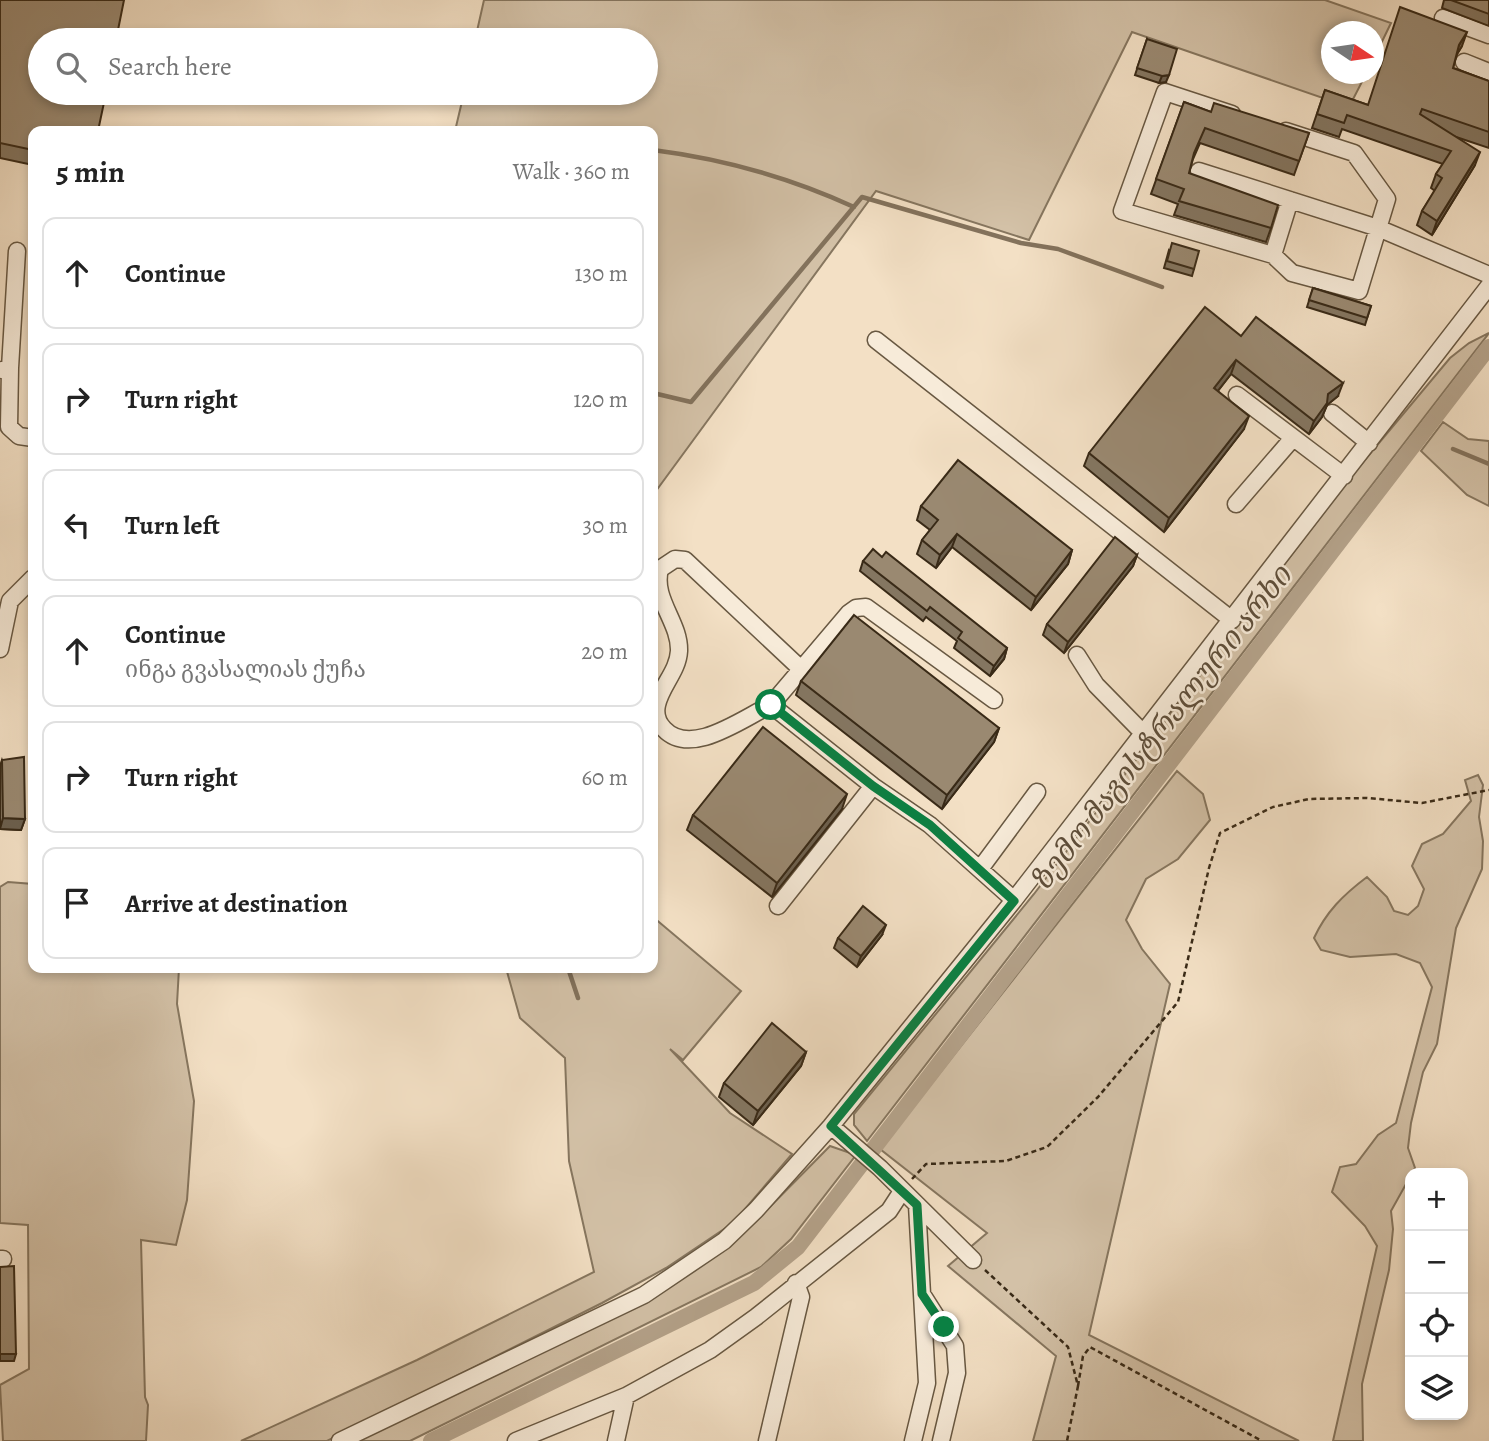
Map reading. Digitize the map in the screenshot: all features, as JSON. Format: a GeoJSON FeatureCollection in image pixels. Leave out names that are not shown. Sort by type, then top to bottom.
{"type":"FeatureCollection","features":[{"type":"Feature","properties":{"kind":"street"},"geometry":{"type":"LineString","coordinates":[[1443,18],[1489,35]]}},
{"type":"Feature","properties":{"kind":"street"},"geometry":{"type":"LineString","coordinates":[[1464,62],[1489,72]]}},
{"type":"Feature","properties":{"kind":"street"},"geometry":{"type":"LineString","coordinates":[[1165,92],[1354,153],[1387,199],[1378,228],[1359,291],[1292,273],[1273,255],[1122,211],[1165,92]]}},
{"type":"Feature","properties":{"kind":"street"},"geometry":{"type":"LineString","coordinates":[[1199,171],[1378,228],[1489,275]]}},
{"type":"Feature","properties":{"kind":"street"},"geometry":{"type":"LineString","coordinates":[[1273,255],[1290,200]]}},
{"type":"Feature","properties":{"kind":"street"},"geometry":{"type":"LineString","coordinates":[[17,251],[5,370],[9,427],[19,436],[28,437]]}},
{"type":"Feature","properties":{"kind":"street"},"geometry":{"type":"LineString","coordinates":[[340,1441],[644,1295],[724,1241],[756,1210],[831,1126],[1014,901],[1145,735],[1489,286]]}},
{"type":"Feature","properties":{"kind":"street"},"geometry":{"type":"LineString","coordinates":[[876,340],[1233,620]]}},
{"type":"Feature","properties":{"kind":"street"},"geometry":{"type":"LineString","coordinates":[[1237,395],[1344,476]]}},
{"type":"Feature","properties":{"kind":"street"},"geometry":{"type":"LineString","coordinates":[[1332,413],[1369,443]]}},
{"type":"Feature","properties":{"kind":"street"},"geometry":{"type":"LineString","coordinates":[[1236,504],[1293,438]]}},
{"type":"Feature","properties":{"kind":"street"},"geometry":{"type":"LineString","coordinates":[[658,704],[679,653],[678,643],[659,591],[660,569],[675,559],[685,561],[801,670]]}},
{"type":"Feature","properties":{"kind":"street"},"geometry":{"type":"LineString","coordinates":[[0,649],[10,601],[28,583]]}},
{"type":"Feature","properties":{"kind":"street"},"geometry":{"type":"LineString","coordinates":[[658,723],[670,735],[684,740],[702,738],[771,705],[856,607],[866,607],[994,701]]}},
{"type":"Feature","properties":{"kind":"street"},"geometry":{"type":"LineString","coordinates":[[1077,655],[1096,685],[1145,735]]}},
{"type":"Feature","properties":{"kind":"street"},"geometry":{"type":"LineString","coordinates":[[771,705],[873,786],[930,825],[1014,901]]}},
{"type":"Feature","properties":{"kind":"street"},"geometry":{"type":"LineString","coordinates":[[778,906],[873,786]]}},
{"type":"Feature","properties":{"kind":"street"},"geometry":{"type":"LineString","coordinates":[[979,869],[1037,792]]}},
{"type":"Feature","properties":{"kind":"street"},"geometry":{"type":"LineString","coordinates":[[831,1126],[880,1168],[974,1260]]}},
{"type":"Feature","properties":{"kind":"street"},"geometry":{"type":"LineString","coordinates":[[516,1441],[535,1437],[626,1396],[720,1344],[890,1211],[902,1191]]}},
{"type":"Feature","properties":{"kind":"street"},"geometry":{"type":"LineString","coordinates":[[913,1441],[927,1383],[917,1205]]}},
{"type":"Feature","properties":{"kind":"street"},"geometry":{"type":"LineString","coordinates":[[767,1441],[801,1297],[796,1283]]}},
{"type":"Feature","properties":{"kind":"street"},"geometry":{"type":"LineString","coordinates":[[922,1294],[955,1346],[957,1373],[941,1441]]}},
{"type":"Feature","properties":{"kind":"street"},"geometry":{"type":"LineString","coordinates":[[615,1441],[626,1396]]}},
{"type":"Feature","properties":{"kind":"path"},"geometry":{"type":"LineString","coordinates":[[902,1191],[926,1164],[1006,1161],[1047,1147],[1098,1097],[1178,1002],[1209,868],[1220,833],[1273,807],[1309,799],[1367,798],[1422,803],[1489,790]]}},
{"type":"Feature","properties":{"kind":"path"},"geometry":{"type":"LineString","coordinates":[[974,1260],[1068,1347],[1078,1386]]}},
{"type":"Feature","properties":{"kind":"path"},"geometry":{"type":"LineString","coordinates":[[1068,1441],[1083,1356],[1090,1347],[1262,1441]]}},
{"type":"Feature","properties":{"kind":"shaded area"},"geometry":{"type":"Polygon","coordinates":[[[484,0],[1325,0],[1391,23],[1384,37],[1384,21],[1321,21],[1321,84],[1361,84],[1349,107],[1132,32],[1029,240],[876,191],[658,488],[658,126],[456,126],[461,105],[658,105],[658,28],[478,28],[484,0]]]}},
{"type":"Feature","properties":{"kind":"shaded area"},"geometry":{"type":"Polygon","coordinates":[[[1489,333],[867,1141],[854,1125],[854,1114],[1034,894],[1353,474],[1450,358],[1469,343],[1489,333]]]}},
{"type":"Feature","properties":{"kind":"shaded area"},"geometry":{"type":"Polygon","coordinates":[[[1443,422],[1468,439],[1489,441],[1489,506],[1467,495],[1421,451],[1443,422]]]}},
{"type":"Feature","properties":{"kind":"shaded area"},"geometry":{"type":"Polygon","coordinates":[[[1177,771],[1203,794],[1210,820],[1178,859],[1146,879],[1126,920],[1142,949],[1170,984],[1089,1335],[1299,1441],[1033,1441],[1056,1356],[948,1266],[987,1233],[880,1149],[1177,771]]]}},
{"type":"Feature","properties":{"kind":"shaded area"},"geometry":{"type":"Polygon","coordinates":[[[1478,775],[1483,785],[1479,817],[1483,841],[1482,869],[1456,928],[1437,1044],[1423,1072],[1411,1123],[1408,1148],[1415,1168],[1405,1168],[1405,1186],[1391,1211],[1393,1229],[1389,1270],[1362,1384],[1363,1441],[1333,1441],[1377,1246],[1365,1226],[1332,1192],[1340,1167],[1356,1164],[1378,1135],[1396,1123],[1432,987],[1420,963],[1396,954],[1350,957],[1321,950],[1314,938],[1336,904],[1367,877],[1387,897],[1394,911],[1408,915],[1418,906],[1424,889],[1412,866],[1422,844],[1443,834],[1471,801],[1465,780],[1478,775]]]}},
{"type":"Feature","properties":{"kind":"shaded area"},"geometry":{"type":"Polygon","coordinates":[[[8,882],[28,884],[28,973],[179,973],[177,1004],[194,1101],[187,1200],[176,1245],[141,1240],[145,1397],[148,1405],[146,1441],[3,1441],[0,1385],[29,1369],[28,1225],[0,1223],[0,887],[8,882]]]}},
{"type":"Feature","properties":{"kind":"shaded area"},"geometry":{"type":"Polygon","coordinates":[[[658,921],[741,991],[683,1060],[670,1049],[730,1113],[792,1154],[733,1223],[666,1268],[602,1303],[327,1441],[241,1441],[417,1360],[594,1272],[569,1161],[565,1058],[520,1018],[507,973],[658,973],[658,921]]]}},
{"type":"Feature","properties":{"kind":"shaded area"},"geometry":{"type":"Polygon","coordinates":[[[830,1146],[856,1155],[791,1239],[761,1267],[410,1441],[358,1441],[698,1267],[752,1225],[830,1146]]]}},
{"type":"Feature","properties":{"kind":"building"},"geometry":{"type":"Polygon","coordinates":[[[0,0],[124,0],[118,28],[28,28],[28,105],[103,105],[99,126],[28,126],[28,149],[0,143],[0,0]]]}},
{"type":"Feature","properties":{"kind":"building"},"geometry":{"type":"Polygon","coordinates":[[[1451,0],[1489,0],[1489,14],[1451,0]]]}},
{"type":"Feature","properties":{"kind":"building"},"geometry":{"type":"Polygon","coordinates":[[[1400,7],[1467,32],[1459,45],[1453,68],[1489,81],[1489,132],[1422,109],[1420,114],[1480,152],[1437,221],[1422,211],[1442,178],[1436,174],[1451,151],[1347,115],[1344,123],[1317,114],[1325,90],[1368,105],[1375,84],[1384,84],[1384,56],[1400,7]]]}},
{"type":"Feature","properties":{"kind":"building"},"geometry":{"type":"Polygon","coordinates":[[[1147,39],[1177,49],[1169,75],[1162,76],[1137,68],[1147,39]]]}},
{"type":"Feature","properties":{"kind":"building"},"geometry":{"type":"Polygon","coordinates":[[[1184,102],[1211,112],[1214,103],[1309,133],[1299,161],[1205,128],[1194,153],[1189,173],[1278,205],[1271,228],[1179,201],[1184,189],[1156,179],[1184,102]]]}},
{"type":"Feature","properties":{"kind":"building"},"geometry":{"type":"Polygon","coordinates":[[[1172,243],[1199,251],[1194,269],[1167,261],[1172,243]]]}},
{"type":"Feature","properties":{"kind":"building"},"geometry":{"type":"Polygon","coordinates":[[[1313,288],[1371,306],[1367,318],[1309,300],[1313,288]]]}},
{"type":"Feature","properties":{"kind":"building"},"geometry":{"type":"Polygon","coordinates":[[[1205,307],[1241,336],[1256,317],[1343,383],[1328,394],[1327,403],[1314,421],[1236,360],[1214,388],[1249,416],[1169,518],[1089,453],[1205,307]]]}},
{"type":"Feature","properties":{"kind":"building"},"geometry":{"type":"Polygon","coordinates":[[[958,460],[1072,550],[1036,597],[957,534],[940,555],[922,540],[938,520],[921,506],[958,460]]]}},
{"type":"Feature","properties":{"kind":"building"},"geometry":{"type":"Polygon","coordinates":[[[1115,537],[1137,555],[1068,642],[1047,624],[1115,537]]]}},
{"type":"Feature","properties":{"kind":"building"},"geometry":{"type":"Polygon","coordinates":[[[873,549],[882,557],[886,552],[1007,648],[994,666],[958,638],[962,632],[930,607],[927,611],[863,561],[873,549]]]}},
{"type":"Feature","properties":{"kind":"building"},"geometry":{"type":"Polygon","coordinates":[[[854,615],[999,728],[947,795],[801,681],[854,615]]]}},
{"type":"Feature","properties":{"kind":"building"},"geometry":{"type":"Polygon","coordinates":[[[763,727],[847,794],[777,883],[693,815],[763,727]]]}},
{"type":"Feature","properties":{"kind":"building"},"geometry":{"type":"Polygon","coordinates":[[[24,757],[25,819],[3,818],[2,760],[24,757]]]}},
{"type":"Feature","properties":{"kind":"building"},"geometry":{"type":"Polygon","coordinates":[[[863,906],[886,925],[861,956],[838,938],[863,906]]]}},
{"type":"Feature","properties":{"kind":"building"},"geometry":{"type":"Polygon","coordinates":[[[772,1023],[806,1052],[758,1111],[724,1083],[772,1023]]]}},
{"type":"Feature","properties":{"kind":"building"},"geometry":{"type":"Polygon","coordinates":[[[14,1266],[16,1354],[0,1354],[0,1267],[14,1266]]]}},
{"type":"Feature","properties":{"kind":"waterway"},"geometry":{"type":"LineString","coordinates":[[658,151],[705,158],[756,171],[854,207]]}},
{"type":"Feature","properties":{"kind":"waterway"},"geometry":{"type":"LineString","coordinates":[[658,394],[691,402],[862,197],[1021,243],[1058,249],[1162,287]]}},
{"type":"Feature","properties":{"kind":"waterway","name":"ზემო მაგისტრალური არხი"},"geometry":{"type":"LineString","coordinates":[[431,1441],[754,1283],[798,1247],[1489,347]]}},
{"type":"Feature","properties":{"kind":"waterway"},"geometry":{"type":"LineString","coordinates":[[1453,449],[1489,464]]}},
{"type":"Feature","properties":{"kind":"waterway"},"geometry":{"type":"LineString","coordinates":[[570,973],[578,998]]}},
{"type":"Feature","properties":{"kind":"route"},"geometry":{"type":"LineString","coordinates":[[771,705],[873,786],[961,850],[1014,901],[831,1126],[880,1168],[917,1205],[922,1294],[944,1327]]}}]}
